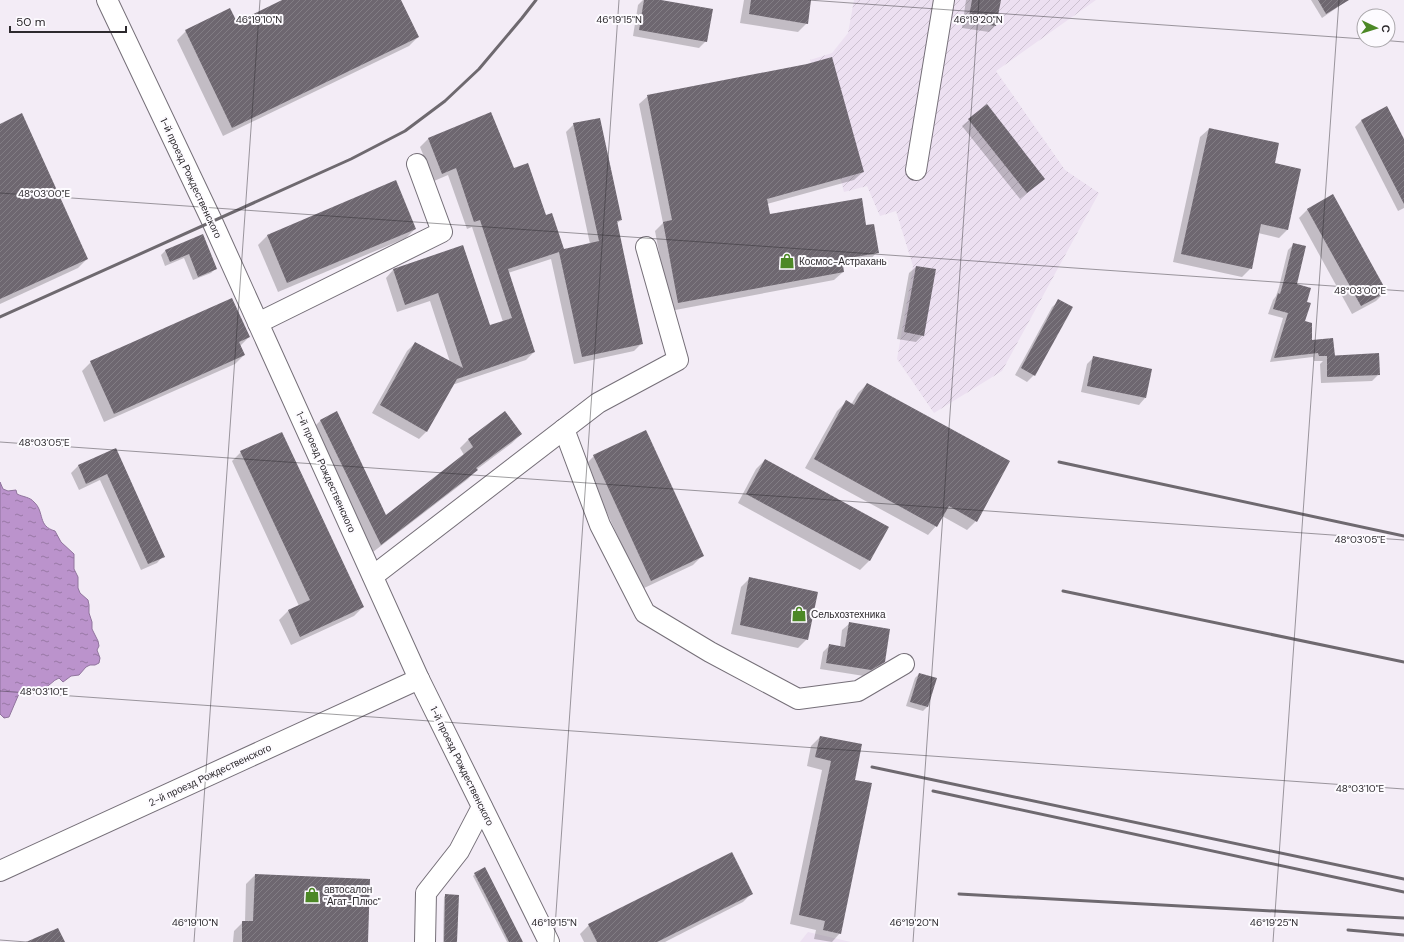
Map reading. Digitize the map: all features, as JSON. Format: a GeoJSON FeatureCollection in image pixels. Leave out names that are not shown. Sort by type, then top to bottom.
{"type":"FeatureCollection","features":[{"type":"Feature","properties":{"kind":"street","name":"1-й проезд Рождественского"},"geometry":{"type":"LineString","coordinates":[[107,0],[208,214],[419,678],[548,942]]}},
{"type":"Feature","properties":{"kind":"street"},"geometry":{"type":"LineString","coordinates":[[916,170],[944,0]]}},
{"type":"Feature","properties":{"kind":"street"},"geometry":{"type":"LineString","coordinates":[[258,323],[442,232],[417,164]]}},
{"type":"Feature","properties":{"kind":"street"},"geometry":{"type":"LineString","coordinates":[[373,576],[598,403],[678,360],[646,247]]}},
{"type":"Feature","properties":{"kind":"street"},"geometry":{"type":"LineString","coordinates":[[564,429],[600,525],[645,613],[710,652],[798,698],[858,691],[904,664]]}},
{"type":"Feature","properties":{"kind":"street","name":"2-й проезд Рождественского"},"geometry":{"type":"LineString","coordinates":[[0,871],[419,678]]}},
{"type":"Feature","properties":{"kind":"street"},"geometry":{"type":"LineString","coordinates":[[425,942],[426,893],[459,851],[482,807]]}},
{"type":"Feature","properties":{"kind":"shaded area"},"geometry":{"type":"Polygon","coordinates":[[[854,0],[1096,0],[996,71],[1065,170],[1099,193],[1002,371],[934,413],[897,359],[913,266],[896,211],[880,216],[867,186],[844,192],[810,60],[832,53],[848,33],[854,0]]]}},
{"type":"Feature","properties":{"kind":"shaded area"},"geometry":{"type":"Polygon","coordinates":[[[808,932],[851,942],[800,942],[808,932]]]}},
{"type":"Feature","properties":{"kind":"water"},"geometry":{"type":"Polygon","coordinates":[[[0,482],[3,489],[8,491],[16,490],[17,494],[32,500],[37,506],[46,526],[55,531],[61,542],[74,554],[74,569],[78,577],[78,588],[80,593],[88,600],[92,629],[98,641],[99,646],[97,650],[100,658],[99,663],[86,667],[79,675],[71,676],[63,682],[59,678],[42,689],[38,687],[32,691],[22,692],[18,696],[9,717],[4,718],[0,714],[0,482]]]}},
{"type":"Feature","properties":{"kind":"building"},"geometry":{"type":"Polygon","coordinates":[[[282,0],[401,0],[419,37],[232,128],[185,30],[230,8],[237,22],[282,0]]]}},
{"type":"Feature","properties":{"kind":"building"},"geometry":{"type":"Polygon","coordinates":[[[644,0],[661,0],[713,9],[707,42],[639,30],[644,0]]]}},
{"type":"Feature","properties":{"kind":"building"},"geometry":{"type":"Polygon","coordinates":[[[751,0],[811,0],[808,24],[749,14],[751,0]]]}},
{"type":"Feature","properties":{"kind":"building"},"geometry":{"type":"Polygon","coordinates":[[[972,0],[1001,0],[996,26],[968,22],[972,0]]]}},
{"type":"Feature","properties":{"kind":"building"},"geometry":{"type":"Polygon","coordinates":[[[1318,0],[1349,0],[1326,14],[1318,0]]]}},
{"type":"Feature","properties":{"kind":"building"},"geometry":{"type":"Polygon","coordinates":[[[832,57],[864,172],[767,199],[770,214],[862,198],[866,225],[874,224],[879,253],[842,259],[844,272],[678,303],[663,222],[672,220],[647,95],[807,64],[832,57]]]}},
{"type":"Feature","properties":{"kind":"building"},"geometry":{"type":"Polygon","coordinates":[[[987,104],[1045,179],[1027,193],[968,119],[987,104]]]}},
{"type":"Feature","properties":{"kind":"building"},"geometry":{"type":"Polygon","coordinates":[[[1387,106],[1404,139],[1404,204],[1361,120],[1387,106]]]}},
{"type":"Feature","properties":{"kind":"building"},"geometry":{"type":"Polygon","coordinates":[[[491,112],[514,168],[528,163],[546,215],[552,213],[564,249],[599,241],[573,123],[600,118],[622,220],[617,221],[643,344],[582,357],[559,252],[508,269],[535,352],[457,379],[427,432],[380,405],[415,342],[463,368],[438,293],[405,305],[393,269],[463,245],[490,325],[512,318],[480,220],[474,222],[456,168],[442,174],[428,138],[491,112]]]}},
{"type":"Feature","properties":{"kind":"building"},"geometry":{"type":"Polygon","coordinates":[[[22,113],[88,259],[0,299],[0,124],[22,113]]]}},
{"type":"Feature","properties":{"kind":"building"},"geometry":{"type":"Polygon","coordinates":[[[1209,128],[1279,143],[1275,163],[1301,169],[1288,230],[1261,224],[1252,269],[1181,254],[1209,128]]]}},
{"type":"Feature","properties":{"kind":"building"},"geometry":{"type":"Polygon","coordinates":[[[396,180],[416,229],[287,283],[267,235],[396,180]]]}},
{"type":"Feature","properties":{"kind":"building"},"geometry":{"type":"Polygon","coordinates":[[[1333,194],[1387,292],[1361,306],[1307,209],[1333,194]]]}},
{"type":"Feature","properties":{"kind":"building"},"geometry":{"type":"Polygon","coordinates":[[[203,234],[217,269],[198,277],[189,254],[170,262],[165,250],[203,234]]]}},
{"type":"Feature","properties":{"kind":"building"},"geometry":{"type":"Polygon","coordinates":[[[1293,243],[1306,246],[1297,284],[1311,288],[1307,302],[1311,303],[1305,321],[1312,323],[1312,340],[1333,338],[1335,356],[1319,356],[1318,353],[1274,358],[1288,313],[1273,309],[1278,293],[1280,294],[1293,243]]]}},
{"type":"Feature","properties":{"kind":"building"},"geometry":{"type":"Polygon","coordinates":[[[916,266],[936,269],[924,336],[904,332],[916,266]]]}},
{"type":"Feature","properties":{"kind":"building"},"geometry":{"type":"Polygon","coordinates":[[[232,298],[250,337],[239,342],[245,355],[114,414],[90,361],[232,298]]]}},
{"type":"Feature","properties":{"kind":"building"},"geometry":{"type":"Polygon","coordinates":[[[1058,299],[1073,307],[1035,376],[1021,368],[1058,299]]]}},
{"type":"Feature","properties":{"kind":"building"},"geometry":{"type":"Polygon","coordinates":[[[1379,353],[1380,375],[1327,377],[1327,356],[1379,353]]]}},
{"type":"Feature","properties":{"kind":"building"},"geometry":{"type":"Polygon","coordinates":[[[1093,356],[1152,369],[1146,398],[1087,386],[1093,356]]]}},
{"type":"Feature","properties":{"kind":"building"},"geometry":{"type":"Polygon","coordinates":[[[867,383],[1010,461],[977,522],[949,506],[937,527],[814,459],[846,400],[854,405],[867,383]]]}},
{"type":"Feature","properties":{"kind":"building"},"geometry":{"type":"Polygon","coordinates":[[[337,411],[386,515],[473,447],[468,439],[505,411],[522,434],[476,468],[478,470],[381,545],[320,420],[337,411]]]}},
{"type":"Feature","properties":{"kind":"building"},"geometry":{"type":"Polygon","coordinates":[[[646,430],[704,556],[651,581],[593,455],[646,430]]]}},
{"type":"Feature","properties":{"kind":"building"},"geometry":{"type":"Polygon","coordinates":[[[282,432],[364,607],[300,637],[288,610],[310,600],[240,451],[282,432]]]}},
{"type":"Feature","properties":{"kind":"building"},"geometry":{"type":"Polygon","coordinates":[[[116,448],[165,557],[148,564],[107,474],[86,484],[78,465],[116,448]]]}},
{"type":"Feature","properties":{"kind":"building"},"geometry":{"type":"Polygon","coordinates":[[[765,459],[889,527],[870,561],[746,494],[765,459]]]}},
{"type":"Feature","properties":{"kind":"building"},"geometry":{"type":"Polygon","coordinates":[[[749,577],[818,592],[808,640],[740,625],[749,577]]]}},
{"type":"Feature","properties":{"kind":"building"},"geometry":{"type":"Polygon","coordinates":[[[849,622],[890,629],[885,662],[871,670],[826,663],[829,644],[845,647],[849,622]]]}},
{"type":"Feature","properties":{"kind":"building"},"geometry":{"type":"Polygon","coordinates":[[[919,673],[937,678],[928,707],[910,702],[919,673]]]}},
{"type":"Feature","properties":{"kind":"building"},"geometry":{"type":"Polygon","coordinates":[[[820,736],[862,744],[855,780],[872,783],[841,934],[823,930],[825,921],[799,915],[831,761],[815,757],[820,736]]]}},
{"type":"Feature","properties":{"kind":"building"},"geometry":{"type":"Polygon","coordinates":[[[732,852],[753,894],[657,942],[597,942],[588,924],[732,852]]]}},
{"type":"Feature","properties":{"kind":"building"},"geometry":{"type":"Polygon","coordinates":[[[485,867],[523,942],[509,942],[474,873],[485,867]]]}},
{"type":"Feature","properties":{"kind":"building","name":"автосалон \"Агат-Плюс\""},"geometry":{"type":"Polygon","coordinates":[[[255,874],[370,879],[368,942],[242,942],[242,921],[253,921],[255,874]]]}},
{"type":"Feature","properties":{"kind":"building"},"geometry":{"type":"Polygon","coordinates":[[[445,894],[459,895],[457,942],[444,942],[445,894]]]}},
{"type":"Feature","properties":{"kind":"building"},"geometry":{"type":"Polygon","coordinates":[[[58,928],[65,942],[26,942],[58,928]]]}},
{"type":"Feature","properties":{"kind":"railway"},"geometry":{"type":"LineString","coordinates":[[0,317],[351,159],[405,131],[445,101],[479,69],[536,0]]}},
{"type":"Feature","properties":{"kind":"railway"},"geometry":{"type":"LineString","coordinates":[[1059,462],[1404,536]]}},
{"type":"Feature","properties":{"kind":"railway"},"geometry":{"type":"LineString","coordinates":[[1063,591],[1404,662]]}},
{"type":"Feature","properties":{"kind":"railway"},"geometry":{"type":"LineString","coordinates":[[872,767],[1404,879]]}},
{"type":"Feature","properties":{"kind":"railway"},"geometry":{"type":"LineString","coordinates":[[933,791],[1404,892]]}},
{"type":"Feature","properties":{"kind":"railway"},"geometry":{"type":"LineString","coordinates":[[959,894],[1404,918]]}},
{"type":"Feature","properties":{"kind":"railway"},"geometry":{"type":"LineString","coordinates":[[1348,930],[1404,935]]}},
{"type":"Feature","properties":{"kind":"place","name":"Космос-Астрахань"},"geometry":{"type":"Point","coordinates":[787,261]}},
{"type":"Feature","properties":{"kind":"place","name":"Сельхозтехника"},"geometry":{"type":"Point","coordinates":[799,614]}},
{"type":"Feature","properties":{"kind":"place","name":"автосалон \"Агат-Плюс\""},"geometry":{"type":"Point","coordinates":[312,895]}}]}
